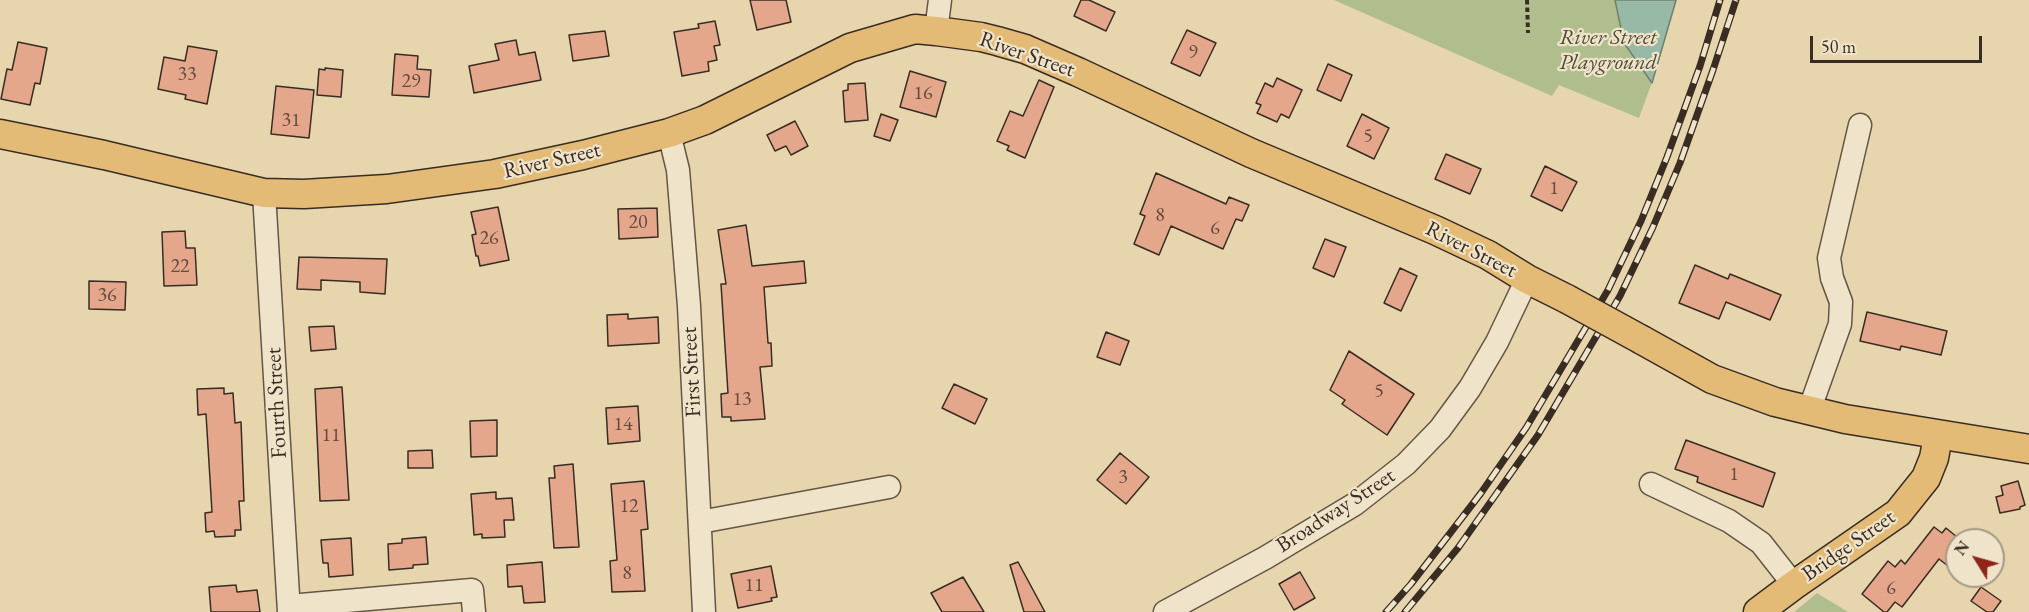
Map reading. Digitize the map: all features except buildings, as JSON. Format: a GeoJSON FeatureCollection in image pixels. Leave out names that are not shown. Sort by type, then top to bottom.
{"type":"FeatureCollection","features":[{"type":"Feature","properties":{"kind":"main road","name":"River Street"},"geometry":{"type":"LineString","coordinates":[[0,134],[104,155],[264,193],[346,193],[425,185],[495,174],[669,133],[705,120],[850,48],[915,29],[981,37],[1025,49],[1068,67],[1251,153],[1435,230],[1488,255],[1527,279],[1712,379],[1775,402],[1809,411],[1938,436],[2029,449]]}},
{"type":"Feature","properties":{"kind":"main road","name":"Bridge Street"},"geometry":{"type":"LineString","coordinates":[[1758,612],[1898,513],[1914,495],[1930,468],[1938,436]]}},
{"type":"Feature","properties":{"kind":"street"},"geometry":{"type":"LineString","coordinates":[[936,31],[940,0]]}},
{"type":"Feature","properties":{"kind":"street"},"geometry":{"type":"LineString","coordinates":[[1809,411],[1840,324],[1841,302],[1832,278],[1829,258],[1860,125]]}},
{"type":"Feature","properties":{"kind":"street","name":"First Street"},"geometry":{"type":"LineString","coordinates":[[669,133],[678,170],[688,295],[704,612]]}},
{"type":"Feature","properties":{"kind":"street","name":"Fourth Street"},"geometry":{"type":"LineString","coordinates":[[264,193],[289,609]]}},
{"type":"Feature","properties":{"kind":"street","name":"Broadway Street"},"geometry":{"type":"LineString","coordinates":[[1165,612],[1265,558],[1355,504],[1406,464],[1440,429],[1470,388],[1506,325],[1527,279]]}},
{"type":"Feature","properties":{"kind":"street"},"geometry":{"type":"LineString","coordinates":[[1651,484],[1729,521],[1761,543],[1794,585]]}},
{"type":"Feature","properties":{"kind":"street"},"geometry":{"type":"LineString","coordinates":[[700,522],[889,487]]}},
{"type":"Feature","properties":{"kind":"street"},"geometry":{"type":"LineString","coordinates":[[289,609],[472,590],[474,612]]}},
{"type":"Feature","properties":{"kind":"path"},"geometry":{"type":"LineString","coordinates":[[1527,0],[1528,33]]}},
{"type":"Feature","properties":{"kind":"green space","name":"River Street Playground"},"geometry":{"type":"Polygon","coordinates":[[[1334,0],[1677,0],[1639,118],[1559,85],[1552,96],[1334,0]]]}},
{"type":"Feature","properties":{"kind":"green space"},"geometry":{"type":"Polygon","coordinates":[[[1817,593],[1848,612],[1794,612],[1817,593]]]}},
{"type":"Feature","properties":{"kind":"shaded area"},"geometry":{"type":"Polygon","coordinates":[[[1615,0],[1676,0],[1652,83],[1624,43],[1615,0]]]}},
{"type":"Feature","properties":{"kind":"railway"},"geometry":{"type":"LineString","coordinates":[[1386,612],[1411,584],[1481,493],[1526,428],[1608,290],[1641,221],[1667,157],[1700,66],[1720,0]]}},
{"type":"Feature","properties":{"kind":"railway"},"geometry":{"type":"LineString","coordinates":[[1405,612],[1458,548],[1538,435],[1620,296],[1680,163],[1736,0]]}}]}
